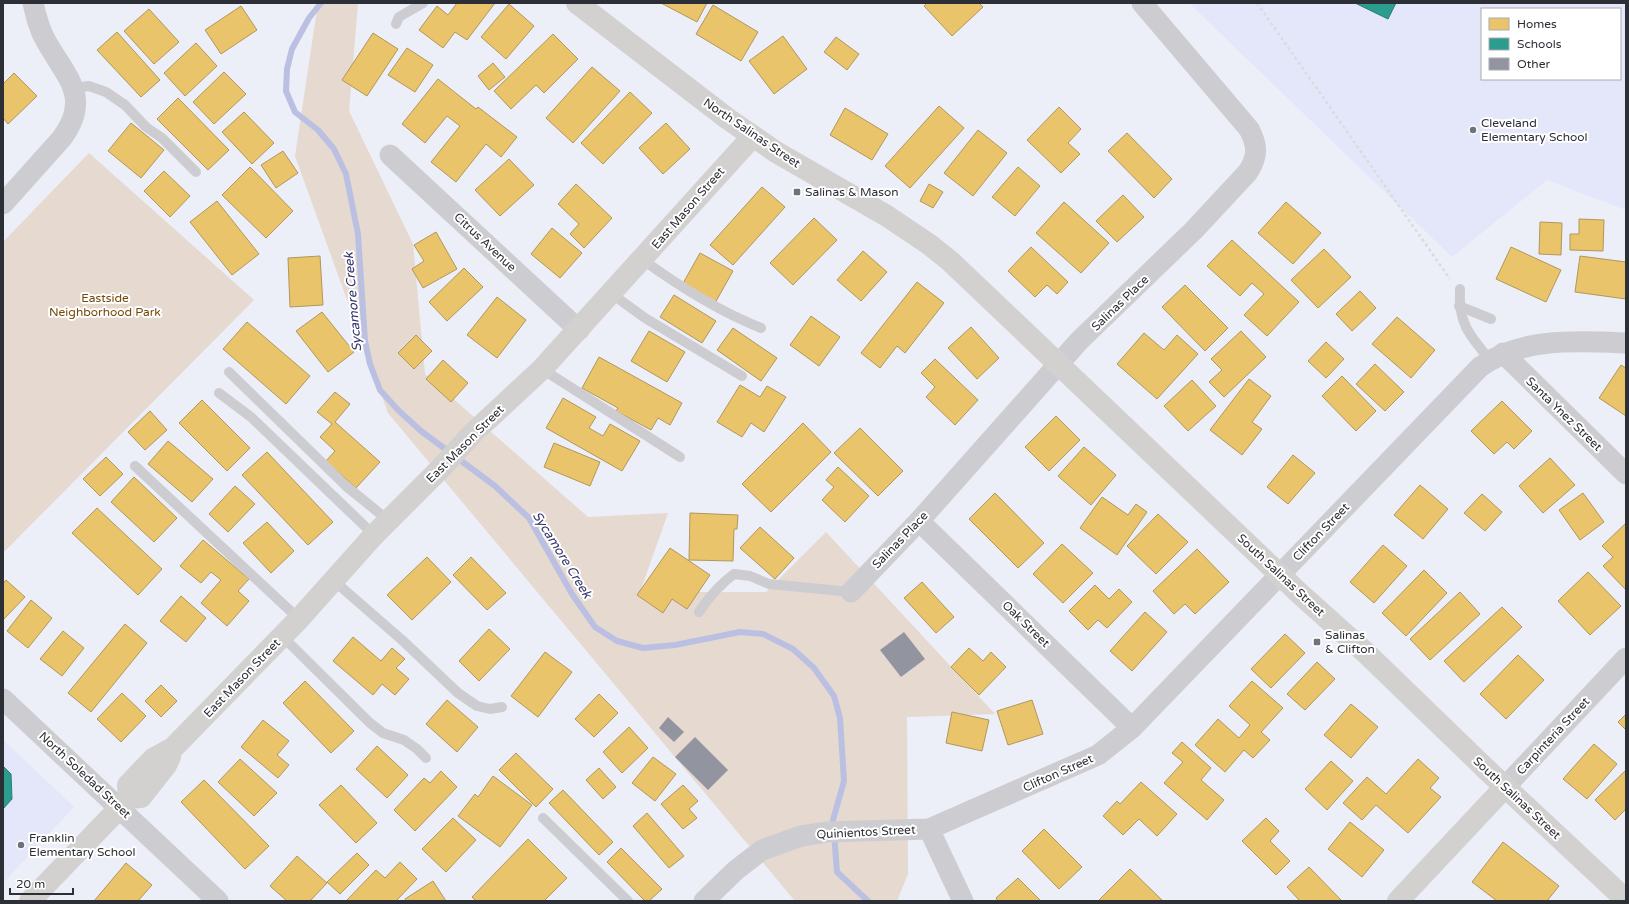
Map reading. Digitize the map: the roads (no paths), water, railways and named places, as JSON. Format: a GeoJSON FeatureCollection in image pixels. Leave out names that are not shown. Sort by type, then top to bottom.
{"type":"FeatureCollection","features":[{"type":"Feature","properties":{"kind":"main road","name":"North Salinas Street"},"geometry":{"type":"LineString","coordinates":[[577,3],[728,119],[776,152],[887,216],[930,245],[950,261],[1059,365]]}},
{"type":"Feature","properties":{"kind":"main road","name":"East Mason Street"},"geometry":{"type":"LineString","coordinates":[[30,901],[124,802],[141,797],[166,765],[173,748],[299,619],[333,580],[472,434],[542,369],[643,260],[754,136]]}},
{"type":"Feature","properties":{"kind":"main road","name":"South Salinas Street"},"geometry":{"type":"LineString","coordinates":[[1059,365],[1280,575],[1366,653],[1505,787],[1626,900]]}},
{"type":"Feature","properties":{"kind":"main road","name":"Carpinteria Street"},"geometry":{"type":"LineString","coordinates":[[1398,901],[1505,787]]}},
{"type":"Feature","properties":{"kind":"street"},"geometry":{"type":"LineString","coordinates":[[3,204],[69,129],[75,110],[76,100],[74,88],[40,28],[33,3]]}},
{"type":"Feature","properties":{"kind":"street","name":"Salinas Place"},"geometry":{"type":"LineString","coordinates":[[851,592],[919,521],[1080,341],[1194,230],[1248,172],[1254,162],[1256,150],[1254,138],[1249,129],[1142,3]]}},
{"type":"Feature","properties":{"kind":"street","name":"Citrus Avenue"},"geometry":{"type":"LineString","coordinates":[[390,155],[579,330]]}},
{"type":"Feature","properties":{"kind":"street","name":"Clifton Street"},"geometry":{"type":"LineString","coordinates":[[929,829],[1098,755],[1132,728],[1480,366],[1497,356],[1526,347],[1555,343],[1626,343]]}},
{"type":"Feature","properties":{"kind":"street","name":"Santa Ynez Street"},"geometry":{"type":"LineString","coordinates":[[1497,356],[1626,474]]}},
{"type":"Feature","properties":{"kind":"street","name":"Oak Street"},"geometry":{"type":"LineString","coordinates":[[919,521],[1132,728]]}},
{"type":"Feature","properties":{"kind":"street","name":"Carpinteria Street"},"geometry":{"type":"LineString","coordinates":[[1505,787],[1626,658]]}},
{"type":"Feature","properties":{"kind":"street","name":"North Soledad Street"},"geometry":{"type":"LineString","coordinates":[[3,698],[124,802],[218,901]]}},
{"type":"Feature","properties":{"kind":"street"},"geometry":{"type":"LineString","coordinates":[[929,829],[963,901]]}},
{"type":"Feature","properties":{"kind":"street","name":"Quinientos Street"},"geometry":{"type":"LineString","coordinates":[[704,901],[736,870],[762,850],[801,836],[827,832],[929,829]]}},
{"type":"Feature","properties":{"kind":"lane"},"geometry":{"type":"LineString","coordinates":[[396,24],[400,17],[423,3]]}},
{"type":"Feature","properties":{"kind":"lane"},"geometry":{"type":"LineString","coordinates":[[74,88],[89,86],[106,92],[125,105],[146,127],[162,138],[196,172]]}},
{"type":"Feature","properties":{"kind":"lane"},"geometry":{"type":"LineString","coordinates":[[643,260],[671,280],[736,318],[761,328]]}},
{"type":"Feature","properties":{"kind":"lane"},"geometry":{"type":"LineString","coordinates":[[1460,289],[1459,306],[1463,323],[1474,341],[1497,356]]}},
{"type":"Feature","properties":{"kind":"lane"},"geometry":{"type":"LineString","coordinates":[[612,294],[645,318],[742,376]]}},
{"type":"Feature","properties":{"kind":"lane"},"geometry":{"type":"LineString","coordinates":[[1459,306],[1491,319]]}},
{"type":"Feature","properties":{"kind":"lane"},"geometry":{"type":"LineString","coordinates":[[542,369],[680,457]]}},
{"type":"Feature","properties":{"kind":"lane"},"geometry":{"type":"LineString","coordinates":[[229,372],[346,486],[382,528]]}},
{"type":"Feature","properties":{"kind":"lane"},"geometry":{"type":"LineString","coordinates":[[219,392],[382,528]]}},
{"type":"Feature","properties":{"kind":"lane"},"geometry":{"type":"LineString","coordinates":[[135,466],[299,619]]}},
{"type":"Feature","properties":{"kind":"lane"},"geometry":{"type":"LineString","coordinates":[[699,612],[722,582],[734,574],[750,576],[769,584],[851,592]]}},
{"type":"Feature","properties":{"kind":"lane"},"geometry":{"type":"LineString","coordinates":[[333,580],[402,640],[458,693],[477,706],[490,709],[502,708]]}},
{"type":"Feature","properties":{"kind":"lane"},"geometry":{"type":"LineString","coordinates":[[282,636],[370,723],[384,733],[404,740],[418,749],[426,758]]}},
{"type":"Feature","properties":{"kind":"lane"},"geometry":{"type":"LineString","coordinates":[[543,818],[628,901]]}},
{"type":"Feature","properties":{"kind":"waterway","name":"Sycamore Creek"},"geometry":{"type":"LineString","coordinates":[[321,3],[309,18],[292,49],[287,69],[286,91],[295,112],[318,130],[334,149],[346,174],[358,234],[365,341],[370,364],[380,390],[398,410],[421,431],[495,486],[529,518],[572,594],[595,627],[617,641],[643,648],[675,645],[740,632],[763,634],[793,649],[814,668],[834,696],[840,718],[844,781],[833,820],[837,872],[868,901]]}},
{"type":"Feature","properties":{"kind":"place","name":"Cleveland Elementary School"},"geometry":{"type":"Point","coordinates":[1473,130]}},
{"type":"Feature","properties":{"kind":"place","name":"Salinas & Mason"},"geometry":{"type":"Point","coordinates":[797,192]}},
{"type":"Feature","properties":{"kind":"place","name":"Salinas & Clifton"},"geometry":{"type":"Point","coordinates":[1317,642]}},
{"type":"Feature","properties":{"kind":"place","name":"Franklin Elementary School"},"geometry":{"type":"Point","coordinates":[21,845]}},
{"type":"Feature","properties":{"kind":"park label","name":"Eastside Neighborhood Park"},"geometry":{"type":"Point","coordinates":[105,305]}}]}
